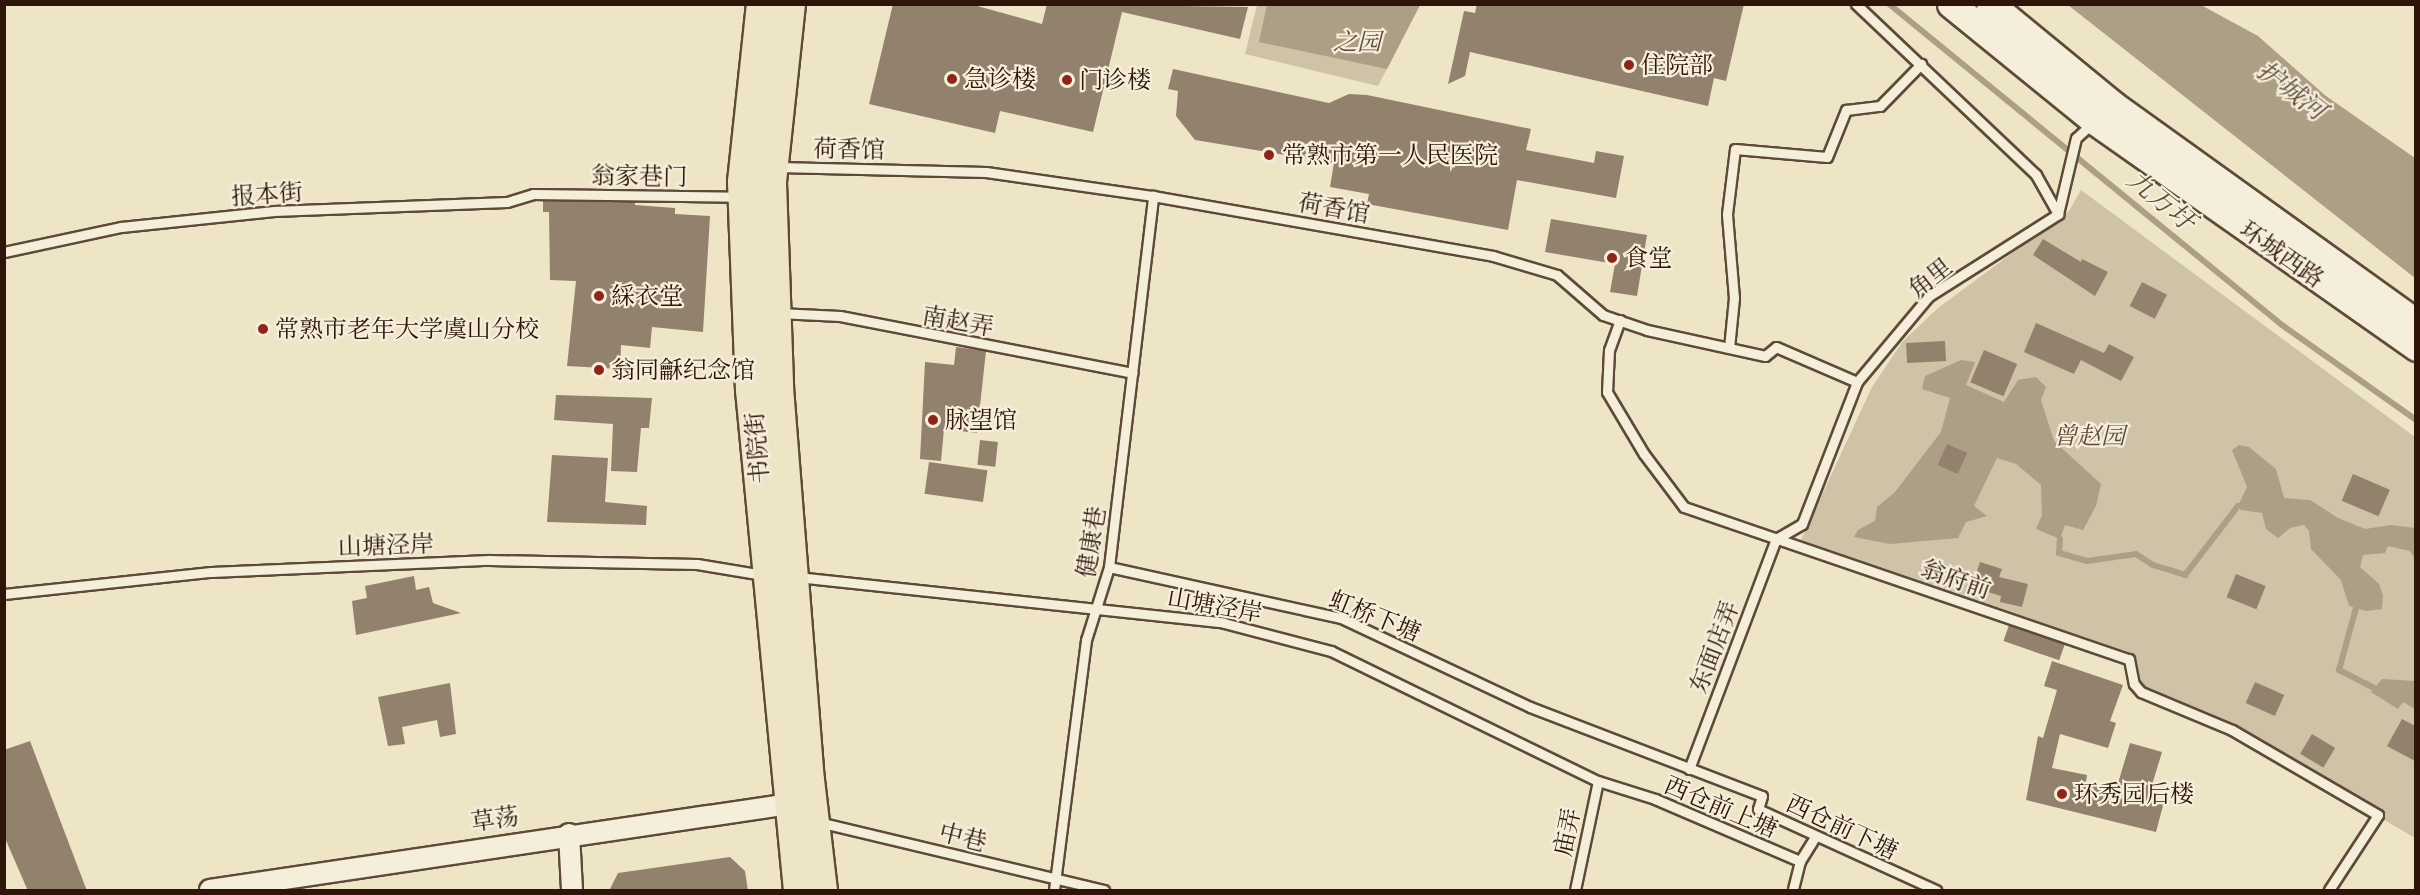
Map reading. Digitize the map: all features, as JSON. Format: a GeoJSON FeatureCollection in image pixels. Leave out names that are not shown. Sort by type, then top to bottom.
{"type":"FeatureCollection","features":[{"type":"Feature","properties":{"kind":"main road","name":"书院街"},"geometry":{"type":"LineString","coordinates":[[762,4],[744,197],[751,390],[782,576]]}},
{"type":"Feature","properties":{"kind":"main road","name":"书院街"},"geometry":{"type":"LineString","coordinates":[[790,4],[772,167],[782,576],[801,812],[799,891]]}},
{"type":"Feature","properties":{"kind":"main road","name":"环城西路"},"geometry":{"type":"LineString","coordinates":[[1950,4],[2098,118],[2415,347]]}},
{"type":"Feature","properties":{"kind":"main road","name":"环城西路"},"geometry":{"type":"LineString","coordinates":[[1989,4],[2098,118],[2415,323]]}},
{"type":"Feature","properties":{"kind":"main road","name":"书院街"},"geometry":{"type":"LineString","coordinates":[[801,812],[822,891]]}},
{"type":"Feature","properties":{"kind":"street","name":"草荡"},"geometry":{"type":"LineString","coordinates":[[210,891],[569,834],[801,812]]}},
{"type":"Feature","properties":{"kind":"street"},"geometry":{"type":"LineString","coordinates":[[569,834],[572,891]]}},
{"type":"Feature","properties":{"kind":"lane"},"geometry":{"type":"LineString","coordinates":[[1856,4],[2036,175],[2058,214]]}},
{"type":"Feature","properties":{"kind":"lane"},"geometry":{"type":"LineString","coordinates":[[1729,348],[1734,298],[1727,214],[1735,148],[1827,157],[1846,110],[1880,106],[1921,64]]}},
{"type":"Feature","properties":{"kind":"lane"},"geometry":{"type":"LineString","coordinates":[[2058,214],[2070,164],[2098,118]]}},
{"type":"Feature","properties":{"kind":"lane","name":"荷香馆"},"geometry":{"type":"LineString","coordinates":[[772,167],[986,172],[1153,196],[1493,256],[1557,275],[1603,315],[1765,356],[1776,347],[1857,382]]}},
{"type":"Feature","properties":{"kind":"lane","name":"翁家巷门"},"geometry":{"type":"LineString","coordinates":[[533,194],[744,197]]}},
{"type":"Feature","properties":{"kind":"lane","name":"报本街"},"geometry":{"type":"LineString","coordinates":[[4,252],[121,227],[274,211],[507,202],[533,194]]}},
{"type":"Feature","properties":{"kind":"lane","name":"健康巷"},"geometry":{"type":"LineString","coordinates":[[1054,891],[1086,640],[1099,607],[1109,567],[1153,196]]}},
{"type":"Feature","properties":{"kind":"lane","name":"角里"},"geometry":{"type":"LineString","coordinates":[[1776,538],[1802,524],[1857,382],[1929,296],[2058,214]]}},
{"type":"Feature","properties":{"kind":"lane","name":"南赵弄"},"geometry":{"type":"LineString","coordinates":[[776,313],[840,316],[1133,373]]}},
{"type":"Feature","properties":{"kind":"lane","name":"翁府前"},"geometry":{"type":"LineString","coordinates":[[1620,320],[1609,350],[1607,392],[1644,454],[1684,507],[2129,659],[2134,684],[2141,692],[2232,730],[2378,814],[2329,891]]}},
{"type":"Feature","properties":{"kind":"lane","name":"东面店弄"},"geometry":{"type":"LineString","coordinates":[[1689,769],[1776,538]]}},
{"type":"Feature","properties":{"kind":"lane","name":"山塘泾岸"},"geometry":{"type":"LineString","coordinates":[[4,594],[211,572],[489,560],[697,564],[782,576],[1099,607],[1224,623],[1331,651],[1598,781]]}},
{"type":"Feature","properties":{"kind":"lane","name":"虹桥下塘"},"geometry":{"type":"LineString","coordinates":[[1109,567],[1341,618],[1530,707],[1614,740]]}},
{"type":"Feature","properties":{"kind":"lane","name":"西仓前下塘"},"geometry":{"type":"LineString","coordinates":[[1614,740],[1762,796],[1758,809],[1936,891]]}},
{"type":"Feature","properties":{"kind":"lane","name":"西仓前上塘"},"geometry":{"type":"LineString","coordinates":[[1598,781],[1655,800],[1800,861],[1793,891]]}},
{"type":"Feature","properties":{"kind":"lane","name":"庙弄"},"geometry":{"type":"LineString","coordinates":[[1575,891],[1598,781]]}},
{"type":"Feature","properties":{"kind":"lane","name":"中巷"},"geometry":{"type":"LineString","coordinates":[[801,812],[1104,891]]}},
{"type":"Feature","properties":{"kind":"lane"},"geometry":{"type":"LineString","coordinates":[[1800,861],[1815,837]]}},
{"type":"Feature","properties":{"kind":"green space","name":"之园"},"geometry":{"type":"Polygon","coordinates":[[[1257,5],[1420,5],[1378,86],[1245,54],[1257,5]]]}},
{"type":"Feature","properties":{"kind":"green space","name":"曾赵园"},"geometry":{"type":"Polygon","coordinates":[[[2081,190],[2415,437],[2415,838],[2232,731],[2134,684],[2129,652],[1801,540],[1872,387],[1903,341],[1938,308],[2069,211],[2081,190]]]}},
{"type":"Feature","properties":{"kind":"water","name":"之园"},"geometry":{"type":"Polygon","coordinates":[[[1267,4],[1420,5],[1387,69],[1259,42],[1267,4]]]}},
{"type":"Feature","properties":{"kind":"water","name":"护城河"},"geometry":{"type":"Polygon","coordinates":[[[2068,5],[2201,5],[2258,36],[2326,96],[2415,158],[2415,278],[2068,5]]]}},
{"type":"Feature","properties":{"kind":"water"},"geometry":{"type":"Polygon","coordinates":[[[1961,360],[1975,362],[1966,385],[2004,402],[2018,380],[2036,377],[2046,387],[2041,400],[2054,441],[2101,484],[2096,506],[2083,530],[2065,525],[2060,539],[2036,529],[2042,515],[2041,485],[2016,464],[1997,458],[1974,506],[1987,516],[1966,522],[1958,538],[1890,544],[1854,537],[1858,530],[1875,521],[1877,507],[1895,492],[1941,432],[1950,398],[1922,389],[1925,376],[1961,360]]]}},
{"type":"Feature","properties":{"kind":"water"},"geometry":{"type":"Polygon","coordinates":[[[2239,445],[2249,447],[2276,469],[2284,498],[2310,500],[2338,518],[2365,529],[2391,525],[2415,528],[2415,559],[2410,551],[2388,546],[2385,553],[2363,555],[2360,567],[2379,584],[2383,595],[2382,609],[2366,611],[2349,606],[2341,580],[2311,549],[2309,531],[2304,525],[2290,528],[2278,538],[2266,529],[2262,513],[2241,510],[2238,506],[2247,487],[2232,450],[2239,445]]]}},
{"type":"Feature","properties":{"kind":"water"},"geometry":{"type":"Polygon","coordinates":[[[2382,679],[2415,681],[2415,709],[2403,702],[2398,709],[2371,692],[2382,679]]]}},
{"type":"Feature","properties":{"kind":"building"},"geometry":{"type":"Polygon","coordinates":[[[893,4],[970,4],[1042,24],[1047,4],[1248,7],[1240,39],[1122,12],[1093,132],[1000,111],[995,133],[869,104],[893,4]]]}},
{"type":"Feature","properties":{"kind":"building","name":"住院部"},"geometry":{"type":"Polygon","coordinates":[[[1477,4],[1744,4],[1726,81],[1714,78],[1708,106],[1470,52],[1465,76],[1448,84],[1464,11],[1475,13],[1477,4]]]}},
{"type":"Feature","properties":{"kind":"building"},"geometry":{"type":"Polygon","coordinates":[[[1173,69],[1329,103],[1349,94],[1367,95],[1531,129],[1526,150],[1594,163],[1596,151],[1624,156],[1616,198],[1517,180],[1508,230],[1367,204],[1369,194],[1330,187],[1334,163],[1195,140],[1176,116],[1178,91],[1168,89],[1173,69]]]}},
{"type":"Feature","properties":{"kind":"building"},"geometry":{"type":"Polygon","coordinates":[[[543,201],[635,202],[635,205],[675,208],[675,214],[710,216],[703,332],[652,327],[650,348],[621,345],[620,369],[567,366],[576,281],[550,280],[549,212],[543,212],[543,201]]]}},
{"type":"Feature","properties":{"kind":"building","name":"食堂"},"geometry":{"type":"Polygon","coordinates":[[[1551,219],[1647,235],[1637,296],[1610,292],[1615,264],[1545,252],[1551,219]]]}},
{"type":"Feature","properties":{"kind":"building"},"geometry":{"type":"Polygon","coordinates":[[[2043,239],[2081,262],[2082,259],[2108,272],[2095,296],[2033,255],[2043,239]]]}},
{"type":"Feature","properties":{"kind":"building"},"geometry":{"type":"Polygon","coordinates":[[[2142,282],[2167,295],[2155,319],[2130,306],[2142,282]]]}},
{"type":"Feature","properties":{"kind":"building"},"geometry":{"type":"Polygon","coordinates":[[[2036,323],[2104,353],[2109,344],[2134,357],[2121,381],[2081,360],[2074,374],[2024,352],[2036,323]]]}},
{"type":"Feature","properties":{"kind":"building"},"geometry":{"type":"Polygon","coordinates":[[[1945,341],[1946,361],[1907,363],[1906,343],[1945,341]]]}},
{"type":"Feature","properties":{"kind":"building"},"geometry":{"type":"Polygon","coordinates":[[[956,347],[986,351],[977,433],[944,429],[941,461],[920,459],[925,362],[954,365],[956,347]]]}},
{"type":"Feature","properties":{"kind":"building"},"geometry":{"type":"Polygon","coordinates":[[[1984,350],[2017,364],[2003,396],[1970,382],[1984,350]]]}},
{"type":"Feature","properties":{"kind":"building"},"geometry":{"type":"Polygon","coordinates":[[[556,395],[652,398],[649,428],[641,428],[637,472],[611,471],[613,424],[554,420],[556,395]]]}},
{"type":"Feature","properties":{"kind":"building"},"geometry":{"type":"Polygon","coordinates":[[[980,440],[998,442],[995,467],[977,465],[980,440]]]}},
{"type":"Feature","properties":{"kind":"building"},"geometry":{"type":"Polygon","coordinates":[[[1947,444],[1967,453],[1958,474],[1938,465],[1947,444]]]}},
{"type":"Feature","properties":{"kind":"building"},"geometry":{"type":"Polygon","coordinates":[[[552,455],[608,458],[605,502],[647,506],[646,525],[547,522],[552,455]]]}},
{"type":"Feature","properties":{"kind":"building"},"geometry":{"type":"Polygon","coordinates":[[[929,462],[987,470],[983,502],[925,494],[929,462]]]}},
{"type":"Feature","properties":{"kind":"building"},"geometry":{"type":"Polygon","coordinates":[[[2353,474],[2390,490],[2378,516],[2342,501],[2353,474]]]}},
{"type":"Feature","properties":{"kind":"building"},"geometry":{"type":"Polygon","coordinates":[[[1980,562],[2002,569],[1999,577],[2028,584],[2022,607],[2000,602],[2001,596],[1972,587],[1980,562]]]}},
{"type":"Feature","properties":{"kind":"building"},"geometry":{"type":"Polygon","coordinates":[[[2236,574],[2266,586],[2256,609],[2227,597],[2236,574]]]}},
{"type":"Feature","properties":{"kind":"building"},"geometry":{"type":"Polygon","coordinates":[[[414,576],[416,590],[429,587],[433,603],[461,613],[356,635],[352,601],[367,598],[365,586],[414,576]]]}},
{"type":"Feature","properties":{"kind":"building"},"geometry":{"type":"Polygon","coordinates":[[[2009,625],[2065,644],[2059,660],[2003,641],[2009,625]]]}},
{"type":"Feature","properties":{"kind":"building"},"geometry":{"type":"Polygon","coordinates":[[[2052,661],[2123,685],[2110,721],[2116,723],[2108,748],[2060,734],[2052,768],[2087,775],[2086,782],[2116,790],[2130,743],[2162,752],[2148,798],[2164,802],[2156,832],[2026,800],[2038,736],[2043,738],[2057,690],[2044,686],[2052,661]]]}},
{"type":"Feature","properties":{"kind":"building"},"geometry":{"type":"Polygon","coordinates":[[[2255,682],[2284,695],[2275,716],[2246,703],[2255,682]]]}},
{"type":"Feature","properties":{"kind":"building"},"geometry":{"type":"Polygon","coordinates":[[[450,683],[456,734],[440,737],[437,720],[402,727],[405,744],[388,746],[378,697],[450,683]]]}},
{"type":"Feature","properties":{"kind":"building"},"geometry":{"type":"Polygon","coordinates":[[[2402,719],[2415,726],[2415,761],[2387,746],[2402,719]]]}},
{"type":"Feature","properties":{"kind":"building"},"geometry":{"type":"Polygon","coordinates":[[[2312,734],[2335,748],[2323,768],[2300,754],[2312,734]]]}},
{"type":"Feature","properties":{"kind":"building"},"geometry":{"type":"Polygon","coordinates":[[[30,741],[87,891],[28,891],[4,836],[4,750],[30,741]]]}},
{"type":"Feature","properties":{"kind":"building"},"geometry":{"type":"Polygon","coordinates":[[[730,857],[745,871],[748,891],[609,891],[618,873],[730,857]]]}},
{"type":"Feature","properties":{"kind":"waterway","name":"九万圩"},"geometry":{"type":"LineString","coordinates":[[1889,4],[2282,325],[2416,420]]}},
{"type":"Feature","properties":{"kind":"waterway"},"geometry":{"type":"LineString","coordinates":[[2060,539],[2059,553],[2087,561],[2136,554],[2153,565],[2185,575],[2238,506]]}},
{"type":"Feature","properties":{"kind":"waterway"},"geometry":{"type":"LineString","coordinates":[[2356,608],[2339,670],[2374,688]]}},
{"type":"Feature","properties":{"kind":"place","name":"住院部"},"geometry":{"type":"Point","coordinates":[1629,65]}},
{"type":"Feature","properties":{"kind":"place","name":"急诊楼"},"geometry":{"type":"Point","coordinates":[952,79]}},
{"type":"Feature","properties":{"kind":"place","name":"门诊楼"},"geometry":{"type":"Point","coordinates":[1067,80]}},
{"type":"Feature","properties":{"kind":"place","name":"常熟市第一人民医院"},"geometry":{"type":"Point","coordinates":[1269,155]}},
{"type":"Feature","properties":{"kind":"place","name":"食堂"},"geometry":{"type":"Point","coordinates":[1612,258]}},
{"type":"Feature","properties":{"kind":"place","name":"綵衣堂"},"geometry":{"type":"Point","coordinates":[599,296]}},
{"type":"Feature","properties":{"kind":"place","name":"常熟市老年大学虞山分校"},"geometry":{"type":"Point","coordinates":[263,329]}},
{"type":"Feature","properties":{"kind":"place","name":"翁同龢纪念馆"},"geometry":{"type":"Point","coordinates":[599,370]}},
{"type":"Feature","properties":{"kind":"place","name":"脉望馆"},"geometry":{"type":"Point","coordinates":[933,420]}},
{"type":"Feature","properties":{"kind":"place","name":"环秀园后楼"},"geometry":{"type":"Point","coordinates":[2062,794]}}]}
